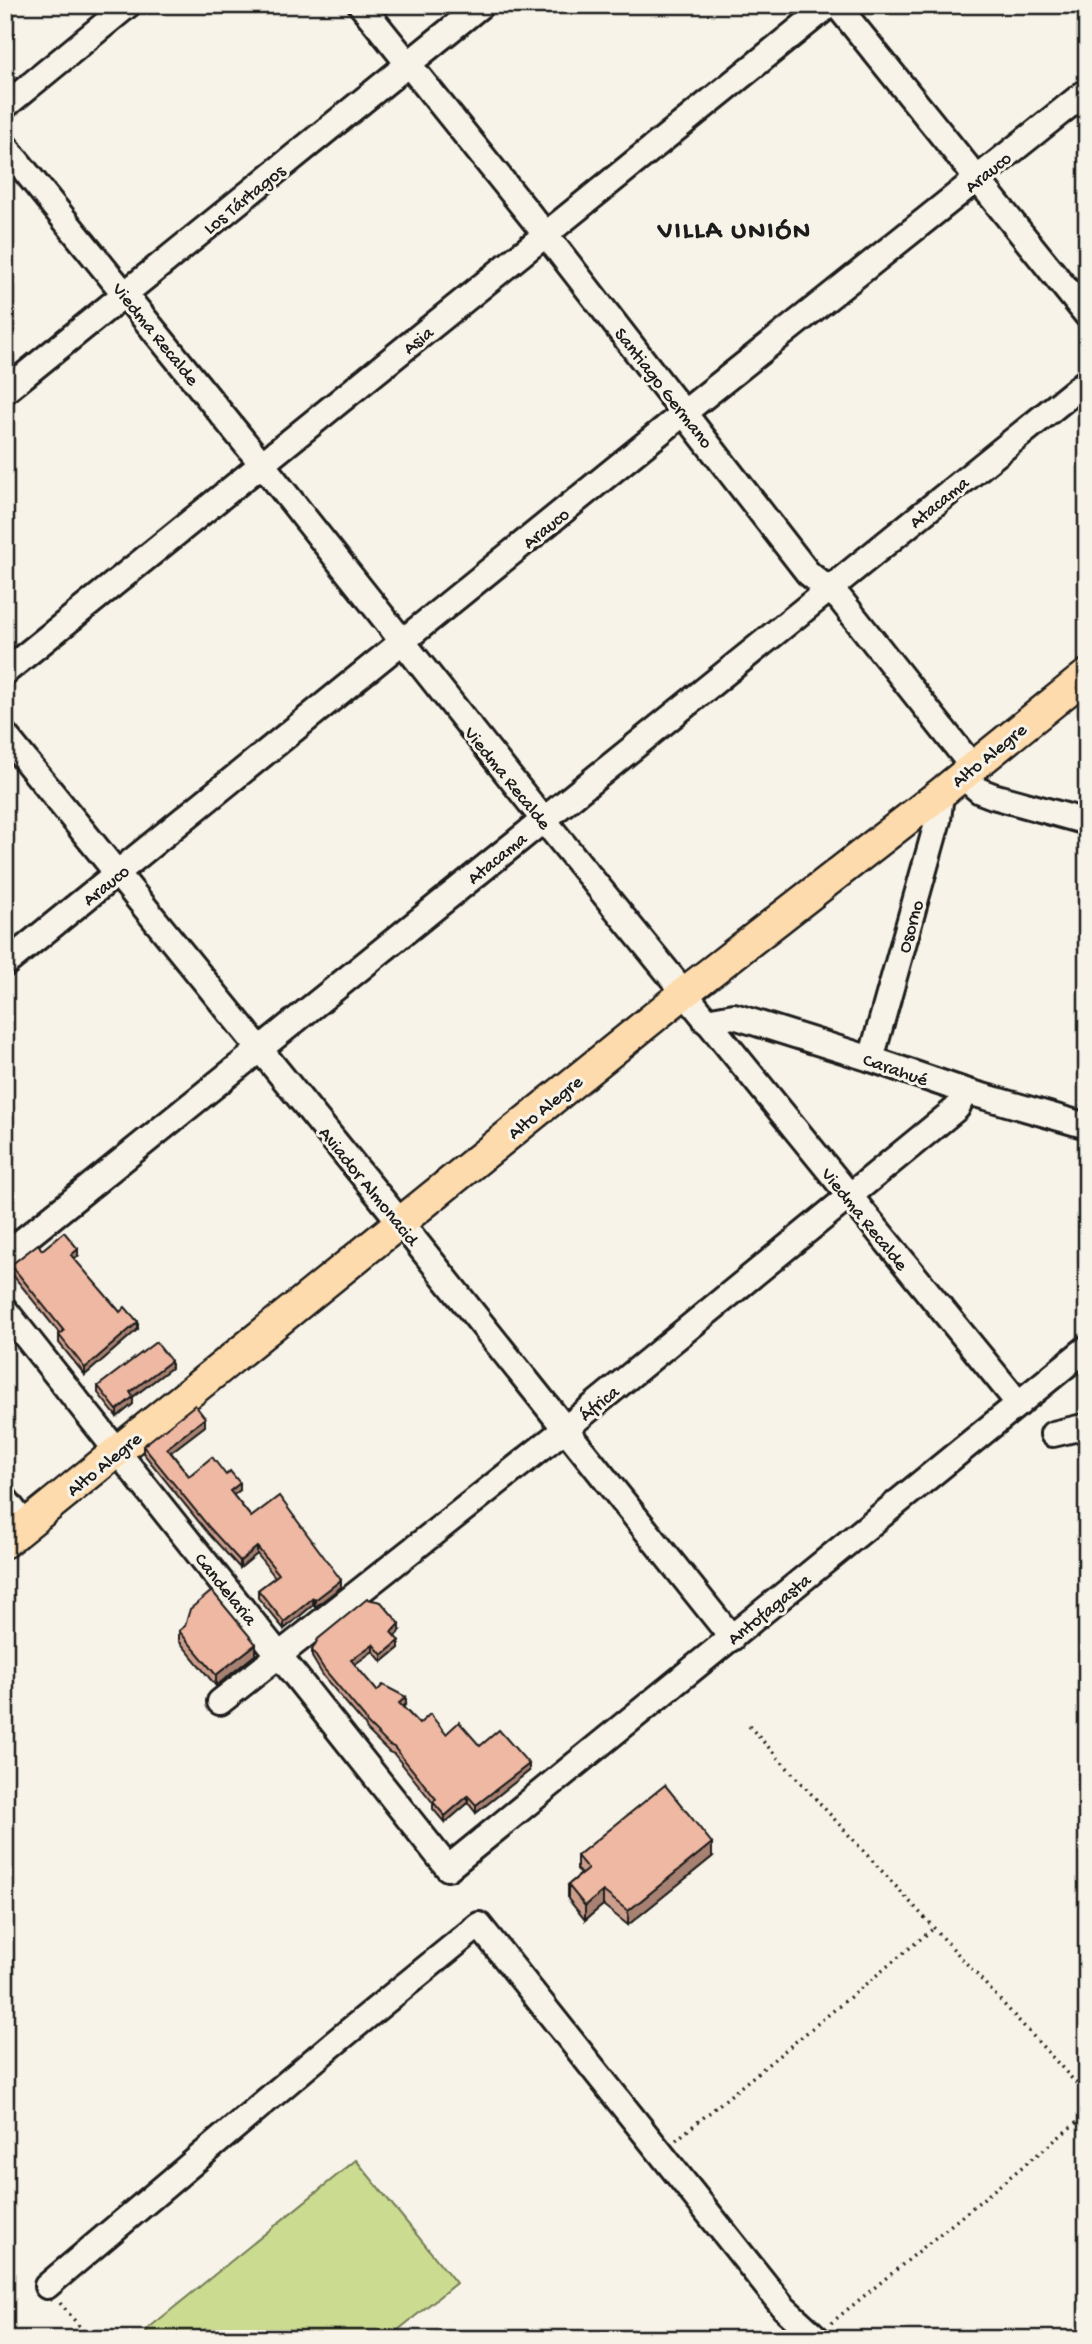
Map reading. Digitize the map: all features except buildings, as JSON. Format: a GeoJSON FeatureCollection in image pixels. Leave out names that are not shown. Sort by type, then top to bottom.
{"type":"FeatureCollection","features":[{"type":"Feature","properties":{"kind":"main road","name":"Alto Alegre"},"geometry":{"type":"LineString","coordinates":[[16,1534],[684,993],[1087,675]]}},
{"type":"Feature","properties":{"kind":"street"},"geometry":{"type":"LineString","coordinates":[[5,106],[128,5]]}},
{"type":"Feature","properties":{"kind":"street","name":"Santiago Germano"},"geometry":{"type":"LineString","coordinates":[[361,5],[546,235],[808,573],[840,599],[958,778],[993,796],[1087,822]]}},
{"type":"Feature","properties":{"kind":"street","name":"Los Tártagos"},"geometry":{"type":"LineString","coordinates":[[5,391],[481,5]]}},
{"type":"Feature","properties":{"kind":"street","name":"Asia"},"geometry":{"type":"LineString","coordinates":[[5,672],[829,5]]}},
{"type":"Feature","properties":{"kind":"street"},"geometry":{"type":"LineString","coordinates":[[837,5],[1087,315]]}},
{"type":"Feature","properties":{"kind":"street","name":"Arauco"},"geometry":{"type":"LineString","coordinates":[[5,964],[685,412],[1087,91]]}},
{"type":"Feature","properties":{"kind":"street","name":"Viedma Recalde"},"geometry":{"type":"LineString","coordinates":[[5,146],[262,464],[543,819],[1019,1404]]}},
{"type":"Feature","properties":{"kind":"street","name":"Atacama"},"geometry":{"type":"LineString","coordinates":[[5,1255],[1087,381]]}},
{"type":"Feature","properties":{"kind":"street","name":"Aviador Almonacid"},"geometry":{"type":"LineString","coordinates":[[5,735],[401,1223],[732,1638]]}},
{"type":"Feature","properties":{"kind":"street","name":"Osorno"},"geometry":{"type":"LineString","coordinates":[[871,1059],[938,820],[958,778]]}},
{"type":"Feature","properties":{"kind":"street","name":"Carahué"},"geometry":{"type":"LineString","coordinates":[[706,1021],[734,1016],[965,1091],[1087,1126]]}},
{"type":"Feature","properties":{"kind":"street","name":"África"},"geometry":{"type":"LineString","coordinates":[[220,1702],[282,1656],[849,1198],[957,1108],[965,1091]]}},
{"type":"Feature","properties":{"kind":"street","name":"Candelaria"},"geometry":{"type":"LineString","coordinates":[[5,1310],[448,1868]]}},
{"type":"Feature","properties":{"kind":"street","name":"Antofagasta"},"geometry":{"type":"LineString","coordinates":[[448,1868],[1087,1348]]}},
{"type":"Feature","properties":{"kind":"street"},"geometry":{"type":"LineString","coordinates":[[1053,1434],[1087,1426]]}},
{"type":"Feature","properties":{"kind":"street"},"geometry":{"type":"LineString","coordinates":[[5,1499],[16,1534]]}},
{"type":"Feature","properties":{"kind":"street"},"geometry":{"type":"LineString","coordinates":[[47,2286],[332,2045],[479,1925],[784,2308],[815,2338]]}},
{"type":"Feature","properties":{"kind":"path"},"geometry":{"type":"LineString","coordinates":[[749,1726],[1087,2095]]}},
{"type":"Feature","properties":{"kind":"path"},"geometry":{"type":"LineString","coordinates":[[661,2153],[934,1928]]}},
{"type":"Feature","properties":{"kind":"path"},"geometry":{"type":"LineString","coordinates":[[815,2338],[1087,2114]]}},
{"type":"Feature","properties":{"kind":"path"},"geometry":{"type":"LineString","coordinates":[[47,2286],[90,2339]]}},
{"type":"Feature","properties":{"kind":"green space"},"geometry":{"type":"Polygon","coordinates":[[[356,2160],[456,2283],[387,2339],[152,2339],[145,2331],[356,2160]]]}},
{"type":"Feature","properties":{"kind":"district","name":"VILLA UNIÓN"},"geometry":{"type":"Point","coordinates":[735,228]}}]}
